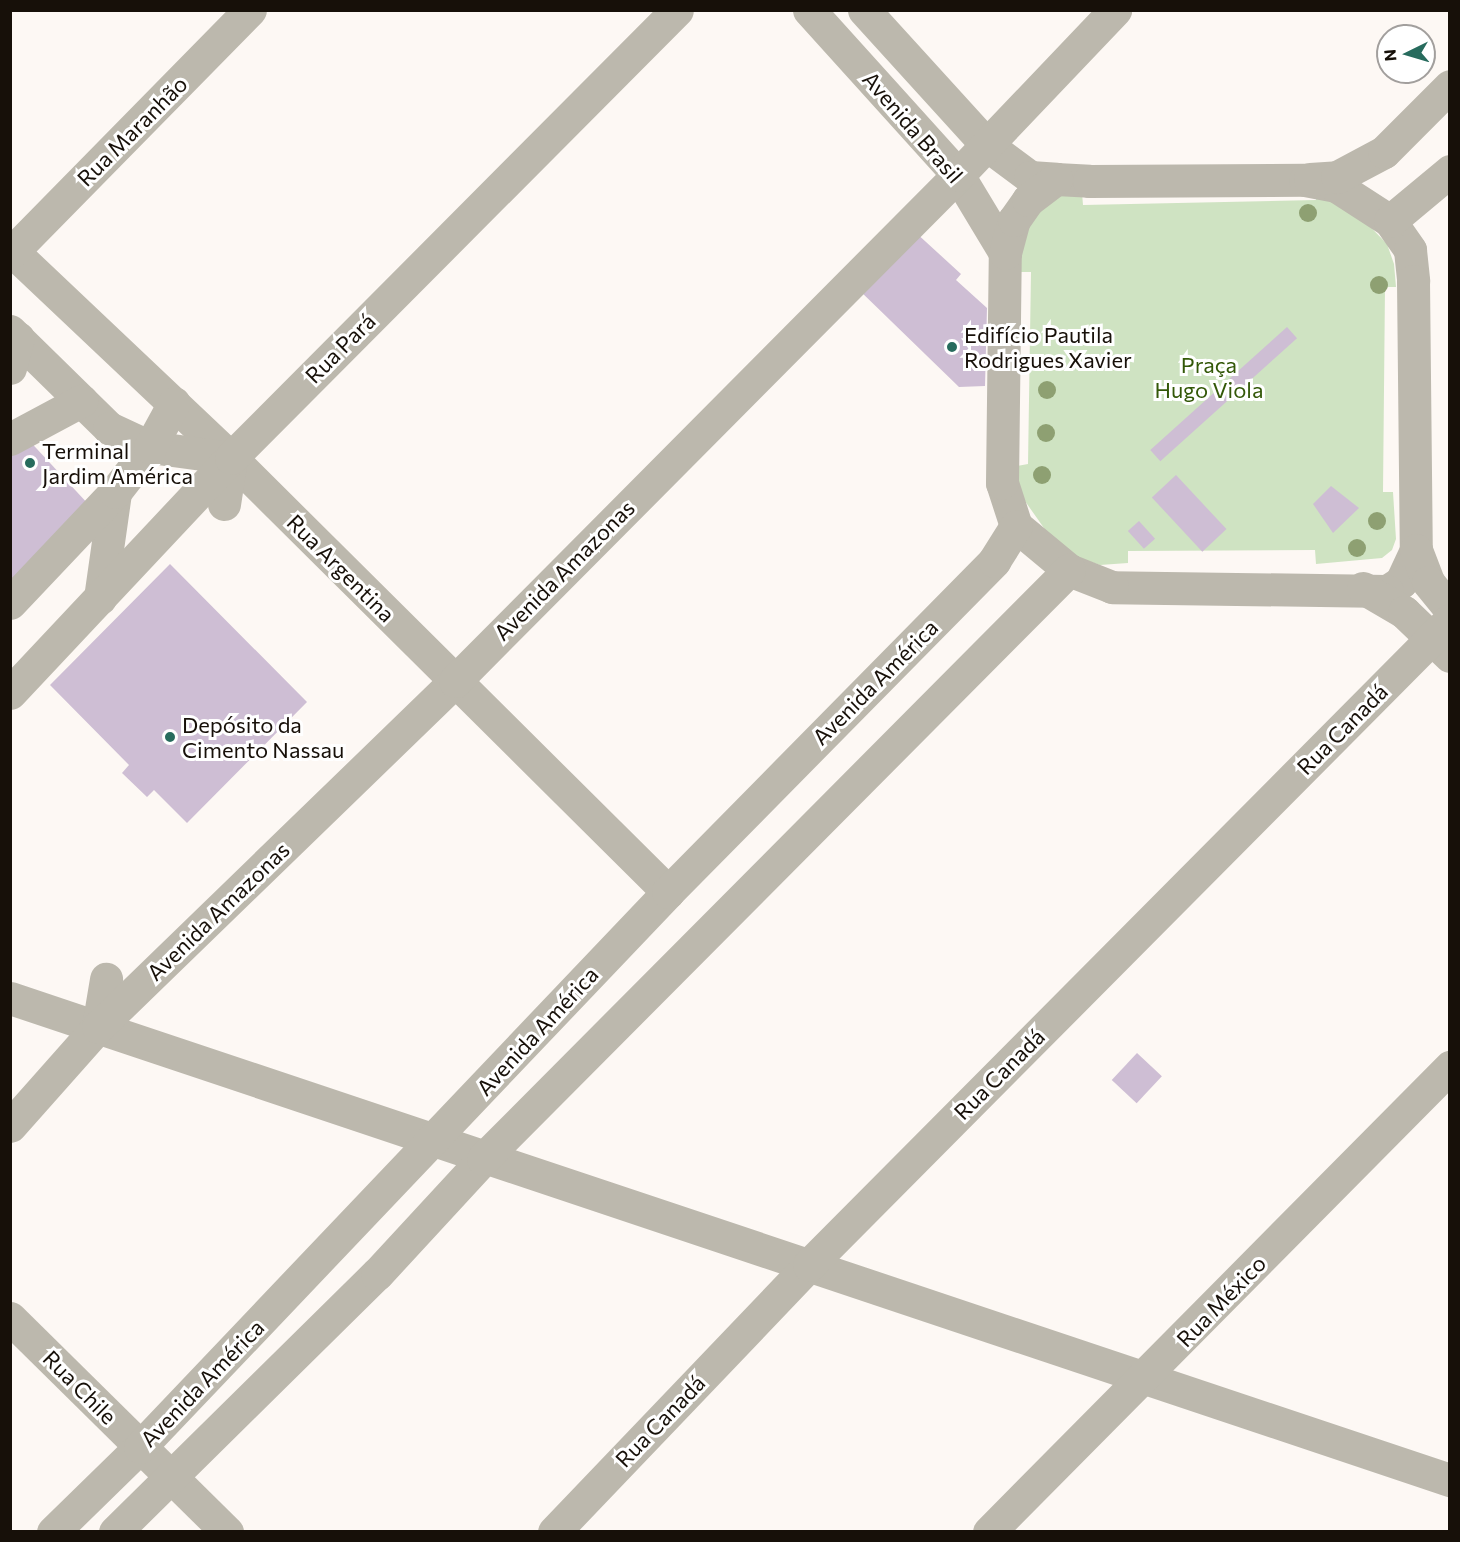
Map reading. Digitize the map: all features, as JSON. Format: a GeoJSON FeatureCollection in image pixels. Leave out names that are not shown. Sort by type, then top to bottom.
{"type":"FeatureCollection","features":[{"type":"Feature","properties":{"kind":"street","name":"Rua Maranhão"},"geometry":{"type":"LineString","coordinates":[[12,250],[250,10]]}},
{"type":"Feature","properties":{"kind":"street","name":"Rua Pará"},"geometry":{"type":"LineString","coordinates":[[10,693],[231,458],[677,10]]}},
{"type":"Feature","properties":{"kind":"street","name":"Avenida Brasil"},"geometry":{"type":"LineString","coordinates":[[809,10],[958,175],[1005,253]]}},
{"type":"Feature","properties":{"kind":"street","name":"Avenida Brasil"},"geometry":{"type":"LineString","coordinates":[[864,10],[987,145],[1030,177],[1056,179]]}},
{"type":"Feature","properties":{"kind":"street","name":"Avenida Amazonas"},"geometry":{"type":"LineString","coordinates":[[10,1126],[98,1027],[455,681],[958,175],[1115,10]]}},
{"type":"Feature","properties":{"kind":"street"},"geometry":{"type":"LineString","coordinates":[[1416,550],[1401,582],[1387,591],[1363,588],[1112,587],[1069,570],[1016,526],[1002,483],[1005,253],[1019,213],[1028,200],[1056,179],[1305,180],[1336,177],[1384,152],[1449,86]]}},
{"type":"Feature","properties":{"kind":"street"},"geometry":{"type":"LineString","coordinates":[[1390,221],[1449,171]]}},
{"type":"Feature","properties":{"kind":"street"},"geometry":{"type":"LineString","coordinates":[[1305,180],[1336,186],[1390,221],[1410,250],[1413,281],[1416,550],[1428,582],[1449,609]]}},
{"type":"Feature","properties":{"kind":"street","name":"Rua Argentina"},"geometry":{"type":"LineString","coordinates":[[12,250],[231,458],[668,892]]}},
{"type":"Feature","properties":{"kind":"street"},"geometry":{"type":"LineString","coordinates":[[13,346],[81,401],[109,428],[150,447],[231,458],[224,504]]}},
{"type":"Feature","properties":{"kind":"street"},"geometry":{"type":"LineString","coordinates":[[10,439],[81,401]]}},
{"type":"Feature","properties":{"kind":"street"},"geometry":{"type":"LineString","coordinates":[[10,603],[115,492],[150,447],[174,403]]}},
{"type":"Feature","properties":{"kind":"street"},"geometry":{"type":"LineString","coordinates":[[100,598],[115,492]]}},
{"type":"Feature","properties":{"kind":"street","name":"Avenida América"},"geometry":{"type":"LineString","coordinates":[[52,1532],[140,1447],[668,892],[994,561],[1016,526]]}},
{"type":"Feature","properties":{"kind":"street","name":"Avenida América"},"geometry":{"type":"LineString","coordinates":[[115,1532],[377,1275],[483,1159],[1069,570]]}},
{"type":"Feature","properties":{"kind":"street"},"geometry":{"type":"LineString","coordinates":[[1363,588],[1443,638]]}},
{"type":"Feature","properties":{"kind":"street","name":"Rua Canadá"},"geometry":{"type":"LineString","coordinates":[[554,1532],[809,1265],[1443,638]]}},
{"type":"Feature","properties":{"kind":"street"},"geometry":{"type":"LineString","coordinates":[[98,1027],[106,979]]}},
{"type":"Feature","properties":{"kind":"street"},"geometry":{"type":"LineString","coordinates":[[10,998],[435,1139],[483,1159],[809,1265],[1449,1480]]}},
{"type":"Feature","properties":{"kind":"street","name":"Rua México"},"geometry":{"type":"LineString","coordinates":[[989,1532],[1145,1378],[1449,1067]]}},
{"type":"Feature","properties":{"kind":"street","name":"Rua Chile"},"geometry":{"type":"LineString","coordinates":[[10,1318],[227,1532]]}},
{"type":"Feature","properties":{"kind":"green space","name":"Praça Hugo Viola"},"geometry":{"type":"Polygon","coordinates":[[[1316,188],[1352,208],[1387,244],[1394,264],[1396,287],[1385,287],[1383,492],[1393,492],[1396,539],[1392,550],[1382,558],[1316,564],[1315,550],[1128,551],[1128,563],[1100,565],[1077,557],[1051,538],[1020,494],[1017,466],[1028,464],[1031,272],[1020,272],[1023,227],[1052,196],[1082,193],[1083,205],[1316,200],[1316,188]]]}},
{"type":"Feature","properties":{"kind":"building","name":"Edifício Pautila Rodrigues Xavier"},"geometry":{"type":"Polygon","coordinates":[[[914,231],[961,274],[956,280],[987,308],[985,386],[959,387],[857,288],[914,231]]]}},
{"type":"Feature","properties":{"kind":"building"},"geometry":{"type":"Polygon","coordinates":[[[1287,327],[1297,338],[1160,461],[1150,450],[1287,327]]]}},
{"type":"Feature","properties":{"kind":"building","name":"Terminal Jardim América"},"geometry":{"type":"Polygon","coordinates":[[[10,420],[90,506],[10,585],[10,420]]]}},
{"type":"Feature","properties":{"kind":"building"},"geometry":{"type":"Polygon","coordinates":[[[1176,475],[1226,529],[1202,552],[1152,498],[1176,475]]]}},
{"type":"Feature","properties":{"kind":"building"},"geometry":{"type":"Polygon","coordinates":[[[1331,486],[1359,508],[1333,533],[1313,504],[1331,486]]]}},
{"type":"Feature","properties":{"kind":"building"},"geometry":{"type":"Polygon","coordinates":[[[1139,521],[1155,539],[1144,549],[1128,531],[1139,521]]]}},
{"type":"Feature","properties":{"kind":"building"},"geometry":{"type":"Polygon","coordinates":[[[170,564],[307,702],[187,823],[154,790],[147,797],[122,773],[129,765],[50,685],[170,564]]]}},
{"type":"Feature","properties":{"kind":"building"},"geometry":{"type":"Polygon","coordinates":[[[1137,1053],[1162,1076],[1137,1103],[1112,1080],[1137,1053]]]}},
{"type":"Feature","properties":{"kind":"place","name":"Edifício Pautila Rodrigues Xavier"},"geometry":{"type":"Point","coordinates":[952,347]}},
{"type":"Feature","properties":{"kind":"place","name":"Terminal Jardim América"},"geometry":{"type":"Point","coordinates":[30,463]}},
{"type":"Feature","properties":{"kind":"place","name":"Depósito da Cimento Nassau"},"geometry":{"type":"Point","coordinates":[170,737]}}]}
